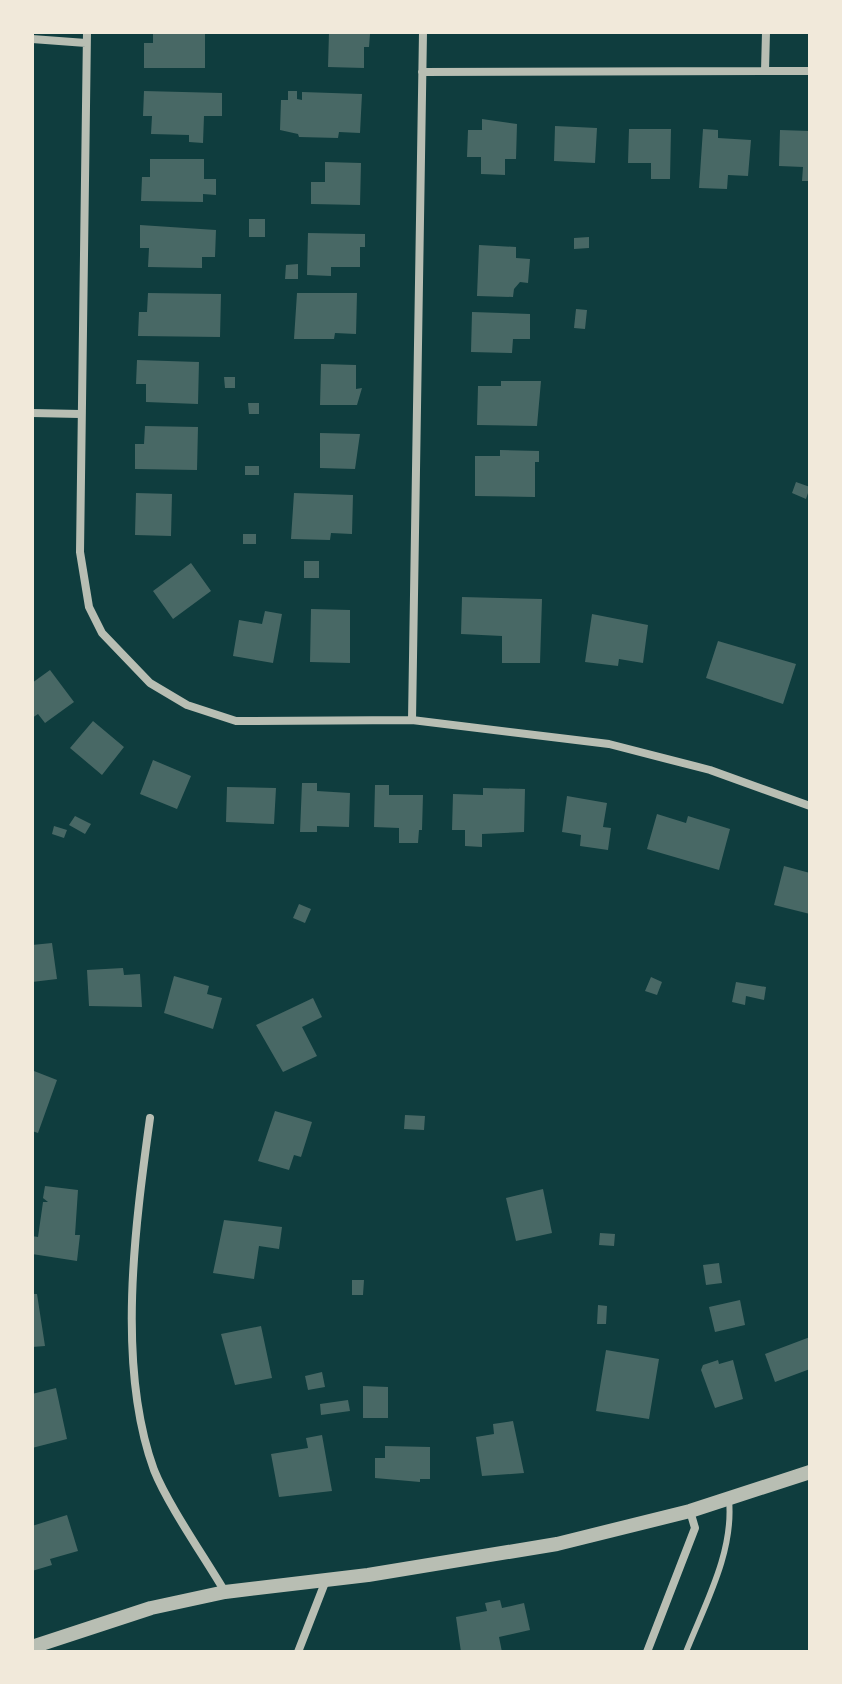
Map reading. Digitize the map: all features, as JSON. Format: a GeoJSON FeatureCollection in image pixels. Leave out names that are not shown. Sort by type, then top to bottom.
{"type":"FeatureCollection","features":[{"type":"Feature","properties":{"kind":"street"},"geometry":{"type":"LineString","coordinates":[[87,32],[80,552],[89,607],[102,633],[150,683],[187,705],[236,721],[412,720],[609,744],[710,770],[810,806]]}},
{"type":"Feature","properties":{"kind":"street"},"geometry":{"type":"LineString","coordinates":[[412,720],[423,32]]}},
{"type":"Feature","properties":{"kind":"street"},"geometry":{"type":"LineString","coordinates":[[765,71],[766,32]]}},
{"type":"Feature","properties":{"kind":"street"},"geometry":{"type":"LineString","coordinates":[[32,39],[86,43]]}},
{"type":"Feature","properties":{"kind":"street"},"geometry":{"type":"LineString","coordinates":[[422,72],[810,71]]}},
{"type":"Feature","properties":{"kind":"street"},"geometry":{"type":"LineString","coordinates":[[32,413],[80,414]]}},
{"type":"Feature","properties":{"kind":"street"},"geometry":{"type":"LineString","coordinates":[[150,1118],[134,1297],[133,1382],[155,1471],[225,1592]]}},
{"type":"Feature","properties":{"kind":"street"},"geometry":{"type":"LineString","coordinates":[[32,1647],[151,1608],[225,1592],[326,1580],[557,1544],[690,1511],[810,1472]]}},
{"type":"Feature","properties":{"kind":"street"},"geometry":{"type":"LineString","coordinates":[[647,1652],[695,1528],[690,1511]]}},
{"type":"Feature","properties":{"kind":"street"},"geometry":{"type":"LineString","coordinates":[[298,1652],[326,1580]]}},
{"type":"Feature","properties":{"kind":"lane"},"geometry":{"type":"LineString","coordinates":[[686,1652],[716,1576],[731,1524],[729,1499]]}},
{"type":"Feature","properties":{"kind":"building"},"geometry":{"type":"Polygon","coordinates":[[[153,32],[205,32],[205,68],[144,68],[144,43],[153,43],[153,32]]]}},
{"type":"Feature","properties":{"kind":"building"},"geometry":{"type":"Polygon","coordinates":[[[329,32],[370,34],[369,47],[364,47],[364,68],[328,67],[329,32]]]}},
{"type":"Feature","properties":{"kind":"building"},"geometry":{"type":"Polygon","coordinates":[[[144,91],[222,93],[222,116],[204,116],[203,143],[189,142],[189,135],[151,134],[152,116],[143,116],[144,91]]]}},
{"type":"Feature","properties":{"kind":"building"},"geometry":{"type":"Polygon","coordinates":[[[288,91],[297,91],[297,99],[302,100],[302,92],[362,94],[360,133],[339,132],[338,138],[299,137],[298,134],[280,130],[281,100],[288,100],[288,91]]]}},
{"type":"Feature","properties":{"kind":"building"},"geometry":{"type":"Polygon","coordinates":[[[482,119],[517,124],[516,159],[505,159],[505,175],[481,174],[481,157],[467,157],[468,130],[482,130],[482,119]]]}},
{"type":"Feature","properties":{"kind":"building"},"geometry":{"type":"Polygon","coordinates":[[[555,126],[597,128],[595,163],[554,161],[555,126]]]}},
{"type":"Feature","properties":{"kind":"building"},"geometry":{"type":"Polygon","coordinates":[[[629,129],[671,129],[670,179],[651,179],[651,163],[628,163],[629,129]]]}},
{"type":"Feature","properties":{"kind":"building"},"geometry":{"type":"Polygon","coordinates":[[[703,129],[718,130],[718,138],[751,140],[748,176],[728,175],[727,189],[699,188],[703,129]]]}},
{"type":"Feature","properties":{"kind":"building"},"geometry":{"type":"Polygon","coordinates":[[[780,130],[810,131],[810,181],[802,181],[803,167],[779,166],[780,130]]]}},
{"type":"Feature","properties":{"kind":"building"},"geometry":{"type":"Polygon","coordinates":[[[150,159],[204,159],[204,179],[216,179],[216,195],[203,194],[203,202],[141,201],[142,177],[150,177],[150,159]]]}},
{"type":"Feature","properties":{"kind":"building"},"geometry":{"type":"Polygon","coordinates":[[[325,162],[361,163],[360,205],[311,204],[311,182],[325,182],[325,162]]]}},
{"type":"Feature","properties":{"kind":"building"},"geometry":{"type":"Polygon","coordinates":[[[249,219],[265,219],[265,237],[249,237],[249,219]]]}},
{"type":"Feature","properties":{"kind":"building"},"geometry":{"type":"Polygon","coordinates":[[[140,225],[216,230],[215,257],[202,257],[202,268],[148,267],[149,248],[140,248],[140,225]]]}},
{"type":"Feature","properties":{"kind":"building"},"geometry":{"type":"Polygon","coordinates":[[[308,233],[365,234],[365,247],[360,247],[360,267],[331,267],[331,276],[307,275],[308,233]]]}},
{"type":"Feature","properties":{"kind":"building"},"geometry":{"type":"Polygon","coordinates":[[[589,237],[589,248],[574,249],[574,238],[589,237]]]}},
{"type":"Feature","properties":{"kind":"building"},"geometry":{"type":"Polygon","coordinates":[[[479,245],[516,247],[516,258],[530,259],[528,283],[520,282],[514,289],[513,297],[477,296],[479,245]]]}},
{"type":"Feature","properties":{"kind":"building"},"geometry":{"type":"Polygon","coordinates":[[[298,264],[298,279],[285,279],[286,265],[298,264]]]}},
{"type":"Feature","properties":{"kind":"building"},"geometry":{"type":"Polygon","coordinates":[[[148,293],[221,294],[220,337],[138,336],[139,312],[147,312],[148,293]]]}},
{"type":"Feature","properties":{"kind":"building"},"geometry":{"type":"Polygon","coordinates":[[[297,293],[357,293],[356,334],[335,333],[334,339],[294,339],[297,293]]]}},
{"type":"Feature","properties":{"kind":"building"},"geometry":{"type":"Polygon","coordinates":[[[576,309],[587,310],[585,329],[574,328],[576,309]]]}},
{"type":"Feature","properties":{"kind":"building"},"geometry":{"type":"Polygon","coordinates":[[[472,312],[530,314],[530,339],[513,339],[512,353],[471,352],[472,312]]]}},
{"type":"Feature","properties":{"kind":"building"},"geometry":{"type":"Polygon","coordinates":[[[137,360],[199,362],[198,404],[146,402],[146,384],[136,384],[137,360]]]}},
{"type":"Feature","properties":{"kind":"building"},"geometry":{"type":"Polygon","coordinates":[[[321,364],[356,365],[356,389],[362,388],[357,405],[320,405],[321,364]]]}},
{"type":"Feature","properties":{"kind":"building"},"geometry":{"type":"Polygon","coordinates":[[[224,377],[235,377],[235,388],[225,388],[224,377]]]}},
{"type":"Feature","properties":{"kind":"building"},"geometry":{"type":"Polygon","coordinates":[[[501,381],[541,381],[537,426],[477,425],[478,386],[501,386],[501,381]]]}},
{"type":"Feature","properties":{"kind":"building"},"geometry":{"type":"Polygon","coordinates":[[[248,403],[259,403],[259,414],[249,414],[248,403]]]}},
{"type":"Feature","properties":{"kind":"building"},"geometry":{"type":"Polygon","coordinates":[[[145,426],[198,427],[197,470],[135,469],[135,444],[144,444],[145,426]]]}},
{"type":"Feature","properties":{"kind":"building"},"geometry":{"type":"Polygon","coordinates":[[[320,433],[360,434],[355,469],[320,468],[320,433]]]}},
{"type":"Feature","properties":{"kind":"building"},"geometry":{"type":"Polygon","coordinates":[[[500,450],[539,451],[539,462],[535,462],[535,497],[475,496],[475,456],[500,456],[500,450]]]}},
{"type":"Feature","properties":{"kind":"building"},"geometry":{"type":"Polygon","coordinates":[[[245,466],[259,466],[259,475],[245,475],[245,466]]]}},
{"type":"Feature","properties":{"kind":"building"},"geometry":{"type":"Polygon","coordinates":[[[796,482],[810,487],[806,499],[792,493],[796,482]]]}},
{"type":"Feature","properties":{"kind":"building"},"geometry":{"type":"Polygon","coordinates":[[[136,493],[172,494],[171,536],[135,535],[136,493]]]}},
{"type":"Feature","properties":{"kind":"building"},"geometry":{"type":"Polygon","coordinates":[[[294,493],[353,495],[352,534],[331,533],[330,540],[291,539],[294,493]]]}},
{"type":"Feature","properties":{"kind":"building"},"geometry":{"type":"Polygon","coordinates":[[[243,534],[256,534],[256,544],[243,544],[243,534]]]}},
{"type":"Feature","properties":{"kind":"building"},"geometry":{"type":"Polygon","coordinates":[[[304,561],[319,561],[319,578],[304,578],[304,561]]]}},
{"type":"Feature","properties":{"kind":"building"},"geometry":{"type":"Polygon","coordinates":[[[191,563],[211,591],[173,619],[153,591],[191,563]]]}},
{"type":"Feature","properties":{"kind":"building"},"geometry":{"type":"Polygon","coordinates":[[[462,597],[542,599],[540,663],[502,663],[502,636],[461,634],[462,597]]]}},
{"type":"Feature","properties":{"kind":"building"},"geometry":{"type":"Polygon","coordinates":[[[311,609],[350,610],[350,663],[310,662],[311,609]]]}},
{"type":"Feature","properties":{"kind":"building"},"geometry":{"type":"Polygon","coordinates":[[[265,611],[282,614],[273,663],[233,656],[239,620],[262,624],[265,611]]]}},
{"type":"Feature","properties":{"kind":"building"},"geometry":{"type":"Polygon","coordinates":[[[592,614],[648,625],[643,663],[619,659],[618,666],[585,662],[592,614]]]}},
{"type":"Feature","properties":{"kind":"building"},"geometry":{"type":"Polygon","coordinates":[[[718,641],[796,664],[783,704],[706,678],[718,641]]]}},
{"type":"Feature","properties":{"kind":"building"},"geometry":{"type":"Polygon","coordinates":[[[50,670],[74,702],[45,723],[38,714],[32,718],[32,683],[50,670]]]}},
{"type":"Feature","properties":{"kind":"building"},"geometry":{"type":"Polygon","coordinates":[[[93,721],[124,747],[102,775],[70,748],[93,721]]]}},
{"type":"Feature","properties":{"kind":"building"},"geometry":{"type":"Polygon","coordinates":[[[153,760],[191,776],[177,809],[140,794],[153,760]]]}},
{"type":"Feature","properties":{"kind":"building"},"geometry":{"type":"Polygon","coordinates":[[[302,783],[317,783],[317,791],[350,793],[349,827],[317,826],[317,832],[300,832],[302,783]]]}},
{"type":"Feature","properties":{"kind":"building"},"geometry":{"type":"Polygon","coordinates":[[[375,785],[389,785],[389,795],[423,795],[422,830],[419,830],[418,843],[399,843],[399,828],[374,827],[375,785]]]}},
{"type":"Feature","properties":{"kind":"building"},"geometry":{"type":"Polygon","coordinates":[[[227,787],[276,788],[274,824],[226,822],[227,787]]]}},
{"type":"Feature","properties":{"kind":"building"},"geometry":{"type":"Polygon","coordinates":[[[483,788],[525,789],[524,832],[482,834],[482,847],[465,846],[465,830],[452,830],[453,794],[483,795],[483,788]]]}},
{"type":"Feature","properties":{"kind":"building"},"geometry":{"type":"Polygon","coordinates":[[[567,796],[607,803],[603,827],[611,828],[608,850],[580,846],[581,835],[562,832],[567,796]]]}},
{"type":"Feature","properties":{"kind":"building"},"geometry":{"type":"Polygon","coordinates":[[[657,814],[686,823],[688,816],[730,829],[719,870],[647,849],[657,814]]]}},
{"type":"Feature","properties":{"kind":"building"},"geometry":{"type":"Polygon","coordinates":[[[75,816],[91,824],[85,834],[69,825],[75,816]]]}},
{"type":"Feature","properties":{"kind":"building"},"geometry":{"type":"Polygon","coordinates":[[[54,826],[67,830],[64,838],[52,834],[54,826]]]}},
{"type":"Feature","properties":{"kind":"building"},"geometry":{"type":"Polygon","coordinates":[[[784,866],[810,873],[810,914],[774,905],[784,866]]]}},
{"type":"Feature","properties":{"kind":"building"},"geometry":{"type":"Polygon","coordinates":[[[299,904],[311,909],[305,923],[293,918],[299,904]]]}},
{"type":"Feature","properties":{"kind":"building"},"geometry":{"type":"Polygon","coordinates":[[[52,943],[57,979],[32,982],[32,945],[52,943]]]}},
{"type":"Feature","properties":{"kind":"building"},"geometry":{"type":"Polygon","coordinates":[[[123,968],[124,975],[140,974],[142,1007],[89,1006],[87,970],[123,968]]]}},
{"type":"Feature","properties":{"kind":"building"},"geometry":{"type":"Polygon","coordinates":[[[174,976],[209,986],[207,994],[222,998],[213,1029],[164,1013],[174,976]]]}},
{"type":"Feature","properties":{"kind":"building"},"geometry":{"type":"Polygon","coordinates":[[[651,977],[662,982],[657,995],[645,991],[651,977]]]}},
{"type":"Feature","properties":{"kind":"building"},"geometry":{"type":"Polygon","coordinates":[[[736,982],[766,987],[764,1000],[746,996],[745,1005],[732,1002],[736,982]]]}},
{"type":"Feature","properties":{"kind":"building"},"geometry":{"type":"Polygon","coordinates":[[[313,998],[322,1017],[302,1027],[317,1056],[283,1072],[256,1025],[313,998]]]}},
{"type":"Feature","properties":{"kind":"building"},"geometry":{"type":"Polygon","coordinates":[[[34,1071],[57,1080],[38,1133],[32,1131],[34,1071]]]}},
{"type":"Feature","properties":{"kind":"building"},"geometry":{"type":"Polygon","coordinates":[[[275,1111],[312,1122],[301,1157],[294,1155],[289,1170],[258,1161],[275,1111]]]}},
{"type":"Feature","properties":{"kind":"building"},"geometry":{"type":"Polygon","coordinates":[[[405,1115],[425,1116],[424,1130],[404,1129],[405,1115]]]}},
{"type":"Feature","properties":{"kind":"building"},"geometry":{"type":"Polygon","coordinates":[[[45,1186],[78,1190],[75,1235],[80,1235],[77,1261],[32,1254],[32,1236],[38,1237],[43,1202],[48,1202],[43,1198],[45,1186]]]}},
{"type":"Feature","properties":{"kind":"building"},"geometry":{"type":"Polygon","coordinates":[[[543,1189],[552,1233],[516,1241],[506,1198],[543,1189]]]}},
{"type":"Feature","properties":{"kind":"building"},"geometry":{"type":"Polygon","coordinates":[[[224,1220],[282,1227],[279,1249],[259,1246],[254,1279],[213,1273],[224,1220]]]}},
{"type":"Feature","properties":{"kind":"building"},"geometry":{"type":"Polygon","coordinates":[[[600,1233],[615,1234],[614,1246],[599,1245],[600,1233]]]}},
{"type":"Feature","properties":{"kind":"building"},"geometry":{"type":"Polygon","coordinates":[[[719,1263],[722,1283],[706,1285],[703,1265],[719,1263]]]}},
{"type":"Feature","properties":{"kind":"building"},"geometry":{"type":"Polygon","coordinates":[[[352,1280],[364,1280],[363,1295],[352,1295],[352,1280]]]}},
{"type":"Feature","properties":{"kind":"building"},"geometry":{"type":"Polygon","coordinates":[[[32,1294],[37,1294],[45,1346],[32,1347],[32,1294]]]}},
{"type":"Feature","properties":{"kind":"building"},"geometry":{"type":"Polygon","coordinates":[[[740,1300],[745,1325],[715,1332],[709,1307],[740,1300]]]}},
{"type":"Feature","properties":{"kind":"building"},"geometry":{"type":"Polygon","coordinates":[[[598,1305],[607,1306],[606,1324],[597,1324],[598,1305]]]}},
{"type":"Feature","properties":{"kind":"building"},"geometry":{"type":"Polygon","coordinates":[[[261,1326],[272,1378],[235,1385],[221,1334],[261,1326]]]}},
{"type":"Feature","properties":{"kind":"building"},"geometry":{"type":"Polygon","coordinates":[[[810,1337],[810,1369],[775,1382],[765,1354],[810,1337]]]}},
{"type":"Feature","properties":{"kind":"building"},"geometry":{"type":"Polygon","coordinates":[[[606,1350],[659,1359],[649,1419],[596,1411],[606,1350]]]}},
{"type":"Feature","properties":{"kind":"building"},"geometry":{"type":"Polygon","coordinates":[[[718,1360],[719,1364],[733,1360],[743,1399],[715,1408],[701,1370],[703,1365],[718,1360]]]}},
{"type":"Feature","properties":{"kind":"building"},"geometry":{"type":"Polygon","coordinates":[[[322,1372],[325,1387],[308,1390],[305,1376],[322,1372]]]}},
{"type":"Feature","properties":{"kind":"building"},"geometry":{"type":"Polygon","coordinates":[[[363,1386],[388,1387],[388,1418],[363,1418],[363,1386]]]}},
{"type":"Feature","properties":{"kind":"building"},"geometry":{"type":"Polygon","coordinates":[[[56,1388],[67,1439],[32,1448],[32,1394],[56,1388]]]}},
{"type":"Feature","properties":{"kind":"building"},"geometry":{"type":"Polygon","coordinates":[[[348,1400],[350,1411],[321,1415],[320,1404],[348,1400]]]}},
{"type":"Feature","properties":{"kind":"building"},"geometry":{"type":"Polygon","coordinates":[[[513,1421],[524,1473],[482,1476],[476,1437],[494,1434],[493,1424],[513,1421]]]}},
{"type":"Feature","properties":{"kind":"building"},"geometry":{"type":"Polygon","coordinates":[[[322,1435],[332,1491],[279,1497],[271,1454],[308,1448],[306,1438],[322,1435]]]}},
{"type":"Feature","properties":{"kind":"building"},"geometry":{"type":"Polygon","coordinates":[[[385,1446],[430,1447],[430,1479],[420,1479],[420,1482],[375,1478],[375,1458],[385,1458],[385,1446]]]}},
{"type":"Feature","properties":{"kind":"building"},"geometry":{"type":"Polygon","coordinates":[[[67,1515],[78,1551],[50,1559],[52,1565],[32,1571],[32,1526],[67,1515]]]}},
{"type":"Feature","properties":{"kind":"building"},"geometry":{"type":"Polygon","coordinates":[[[500,1600],[502,1608],[524,1603],[530,1630],[499,1637],[502,1652],[461,1652],[456,1617],[487,1611],[485,1603],[500,1600]]]}}]}
